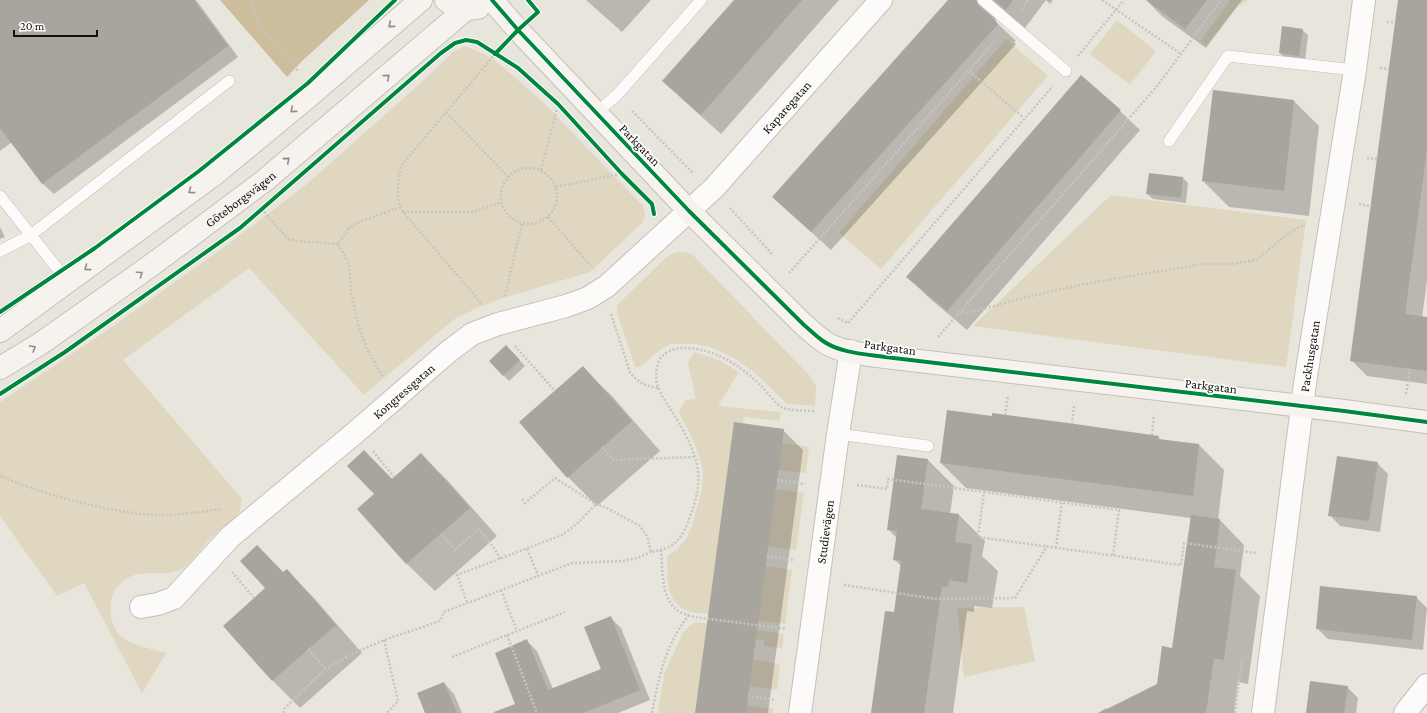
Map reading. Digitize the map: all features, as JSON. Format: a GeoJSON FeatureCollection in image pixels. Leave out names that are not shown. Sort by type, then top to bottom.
{"type":"FeatureCollection","features":[{"type":"Feature","properties":{"kind":"main road"},"geometry":{"type":"LineString","coordinates":[[0,331],[216,173],[308,97],[421,0]]}},
{"type":"Feature","properties":{"kind":"main road"},"geometry":{"type":"LineString","coordinates":[[446,0],[458,8],[466,9]]}},
{"type":"Feature","properties":{"kind":"main road","name":"Göteborgsvägen"},"geometry":{"type":"LineString","coordinates":[[0,368],[40,344],[153,264],[264,181],[466,9],[480,8],[492,0]]}},
{"type":"Feature","properties":{"kind":"main road","name":"Parkgatan"},"geometry":{"type":"LineString","coordinates":[[492,0],[518,30],[689,211],[804,325],[824,342],[851,351],[885,357],[1427,422]]}},
{"type":"Feature","properties":{"kind":"street","name":"Kaparegatan"},"geometry":{"type":"LineString","coordinates":[[689,211],[714,188],[881,0]]}},
{"type":"Feature","properties":{"kind":"street","name":"Packhusgatan"},"geometry":{"type":"LineString","coordinates":[[1263,713],[1309,353],[1355,70],[1364,0]]}},
{"type":"Feature","properties":{"kind":"street","name":"Kongressgatan"},"geometry":{"type":"LineString","coordinates":[[141,607],[158,604],[174,598],[230,536],[282,494],[460,342],[472,334],[484,329],[566,306],[588,298],[607,286],[689,211]]}},
{"type":"Feature","properties":{"kind":"street","name":"Studievägen"},"geometry":{"type":"LineString","coordinates":[[800,713],[838,434],[851,351]]}},
{"type":"Feature","properties":{"kind":"street"},"geometry":{"type":"LineString","coordinates":[[1405,713],[1427,685]]}},
{"type":"Feature","properties":{"kind":"lane"},"geometry":{"type":"LineString","coordinates":[[596,113],[617,95],[700,0]]}},
{"type":"Feature","properties":{"kind":"lane"},"geometry":{"type":"LineString","coordinates":[[983,0],[1066,71]]}},
{"type":"Feature","properties":{"kind":"lane"},"geometry":{"type":"LineString","coordinates":[[1169,141],[1228,56],[1355,70]]}},
{"type":"Feature","properties":{"kind":"lane"},"geometry":{"type":"LineString","coordinates":[[0,251],[31,235],[229,81]]}},
{"type":"Feature","properties":{"kind":"lane"},"geometry":{"type":"LineString","coordinates":[[0,196],[68,282]]}},
{"type":"Feature","properties":{"kind":"lane"},"geometry":{"type":"LineString","coordinates":[[838,434],[928,446]]}},
{"type":"Feature","properties":{"kind":"path"},"geometry":{"type":"LineString","coordinates":[[251,0],[261,29],[303,77]]}},
{"type":"Feature","properties":{"kind":"path"},"geometry":{"type":"LineString","coordinates":[[1102,0],[1181,54]]}},
{"type":"Feature","properties":{"kind":"path"},"geometry":{"type":"LineString","coordinates":[[848,323],[1066,71],[1124,0]]}},
{"type":"Feature","properties":{"kind":"path"},"geometry":{"type":"LineString","coordinates":[[938,337],[1158,85],[1221,0]]}},
{"type":"Feature","properties":{"kind":"path"},"geometry":{"type":"LineString","coordinates":[[793,278],[789,273],[1010,23]]}},
{"type":"Feature","properties":{"kind":"path"},"geometry":{"type":"LineString","coordinates":[[481,304],[400,208],[398,178],[401,166],[495,54]]}},
{"type":"Feature","properties":{"kind":"path"},"geometry":{"type":"LineString","coordinates":[[968,71],[1024,118]]}},
{"type":"Feature","properties":{"kind":"path"},"geometry":{"type":"LineString","coordinates":[[541,170],[558,104]]}},
{"type":"Feature","properties":{"kind":"path"},"geometry":{"type":"LineString","coordinates":[[446,112],[508,177]]}},
{"type":"Feature","properties":{"kind":"path"},"geometry":{"type":"LineString","coordinates":[[525,168],[535,168],[541,170],[551,178],[556,187],[557,196],[555,206],[548,217],[536,223],[522,223],[511,217],[505,211],[501,194],[503,185],[508,177],[516,171],[525,168]]}},
{"type":"Feature","properties":{"kind":"path"},"geometry":{"type":"LineString","coordinates":[[556,187],[622,174]]}},
{"type":"Feature","properties":{"kind":"path"},"geometry":{"type":"LineString","coordinates":[[403,212],[473,212],[502,202]]}},
{"type":"Feature","properties":{"kind":"path"},"geometry":{"type":"LineString","coordinates":[[728,206],[774,256]]}},
{"type":"Feature","properties":{"kind":"path"},"geometry":{"type":"LineString","coordinates":[[338,244],[349,228],[353,225],[400,208]]}},
{"type":"Feature","properties":{"kind":"path"},"geometry":{"type":"LineString","coordinates":[[263,210],[288,239],[338,244]]}},
{"type":"Feature","properties":{"kind":"path"},"geometry":{"type":"LineString","coordinates":[[548,217],[592,266]]}},
{"type":"Feature","properties":{"kind":"path"},"geometry":{"type":"LineString","coordinates":[[504,298],[522,223]]}},
{"type":"Feature","properties":{"kind":"path"},"geometry":{"type":"LineString","coordinates":[[962,310],[967,313],[1039,294],[1095,282],[1202,264],[1232,264],[1256,260],[1289,232],[1301,226],[1309,226]]}},
{"type":"Feature","properties":{"kind":"path"},"geometry":{"type":"LineString","coordinates":[[338,244],[349,264],[351,293],[360,331],[370,355],[382,377]]}},
{"type":"Feature","properties":{"kind":"path"},"geometry":{"type":"LineString","coordinates":[[611,314],[630,372],[642,384],[658,388]]}},
{"type":"Feature","properties":{"kind":"path"},"geometry":{"type":"LineString","coordinates":[[833,315],[855,325]]}},
{"type":"Feature","properties":{"kind":"path"},"geometry":{"type":"LineString","coordinates":[[931,336],[945,338]]}},
{"type":"Feature","properties":{"kind":"path"},"geometry":{"type":"LineString","coordinates":[[513,344],[554,390]]}},
{"type":"Feature","properties":{"kind":"path"},"geometry":{"type":"LineString","coordinates":[[283,713],[285,708],[326,669],[384,640],[440,620],[444,612],[572,562],[623,561],[637,558],[672,545],[682,536],[693,509],[698,488],[698,471],[686,434],[658,388],[656,370],[659,361],[664,354],[672,350],[682,348],[709,351],[732,362],[751,376],[783,408],[819,412]]}},
{"type":"Feature","properties":{"kind":"path"},"geometry":{"type":"LineString","coordinates":[[1406,396],[1410,368]]}},
{"type":"Feature","properties":{"kind":"path"},"geometry":{"type":"LineString","coordinates":[[1005,415],[1008,396]]}},
{"type":"Feature","properties":{"kind":"path"},"geometry":{"type":"LineString","coordinates":[[1072,424],[1074,405]]}},
{"type":"Feature","properties":{"kind":"path"},"geometry":{"type":"LineString","coordinates":[[1152,435],[1154,415]]}},
{"type":"Feature","properties":{"kind":"path"},"geometry":{"type":"LineString","coordinates":[[602,447],[614,460],[694,457]]}},
{"type":"Feature","properties":{"kind":"path"},"geometry":{"type":"LineString","coordinates":[[371,449],[394,477]]}},
{"type":"Feature","properties":{"kind":"path"},"geometry":{"type":"LineString","coordinates":[[0,476],[68,499],[108,508],[135,512],[158,515],[224,509]]}},
{"type":"Feature","properties":{"kind":"path"},"geometry":{"type":"LineString","coordinates":[[522,499],[525,503],[555,478],[596,504],[605,507],[640,526],[647,536],[651,552]]}},
{"type":"Feature","properties":{"kind":"path"},"geometry":{"type":"LineString","coordinates":[[853,484],[887,489],[888,479],[1119,510],[1112,556]]}},
{"type":"Feature","properties":{"kind":"path"},"geometry":{"type":"LineString","coordinates":[[777,480],[810,484]]}},
{"type":"Feature","properties":{"kind":"path"},"geometry":{"type":"LineString","coordinates":[[984,492],[978,537],[1181,565],[1184,543],[1256,553]]}},
{"type":"Feature","properties":{"kind":"path"},"geometry":{"type":"LineString","coordinates":[[1056,548],[1062,503]]}},
{"type":"Feature","properties":{"kind":"path"},"geometry":{"type":"LineString","coordinates":[[467,602],[457,575],[562,535],[579,522],[596,504]]}},
{"type":"Feature","properties":{"kind":"path"},"geometry":{"type":"LineString","coordinates":[[442,534],[455,550],[478,529],[495,549],[500,559]]}},
{"type":"Feature","properties":{"kind":"path"},"geometry":{"type":"LineString","coordinates":[[840,585],[936,599],[1015,598],[1047,546]]}},
{"type":"Feature","properties":{"kind":"path"},"geometry":{"type":"LineString","coordinates":[[527,549],[538,576]]}},
{"type":"Feature","properties":{"kind":"path"},"geometry":{"type":"LineString","coordinates":[[661,550],[665,586],[669,602],[681,613],[694,617],[790,630]]}},
{"type":"Feature","properties":{"kind":"path"},"geometry":{"type":"LineString","coordinates":[[767,556],[799,561]]}},
{"type":"Feature","properties":{"kind":"path"},"geometry":{"type":"LineString","coordinates":[[231,571],[254,598]]}},
{"type":"Feature","properties":{"kind":"path"},"geometry":{"type":"LineString","coordinates":[[501,590],[517,631]]}},
{"type":"Feature","properties":{"kind":"path"},"geometry":{"type":"LineString","coordinates":[[452,657],[565,612]]}},
{"type":"Feature","properties":{"kind":"path"},"geometry":{"type":"LineString","coordinates":[[652,713],[660,675],[665,660],[682,624],[689,615]]}},
{"type":"Feature","properties":{"kind":"path"},"geometry":{"type":"LineString","coordinates":[[507,635],[537,713]]}},
{"type":"Feature","properties":{"kind":"path"},"geometry":{"type":"LineString","coordinates":[[384,640],[398,701],[387,713]]}},
{"type":"Feature","properties":{"kind":"path"},"geometry":{"type":"LineString","coordinates":[[308,649],[326,669]]}},
{"type":"Feature","properties":{"kind":"path"},"geometry":{"type":"LineString","coordinates":[[748,696],[781,700]]}},
{"type":"Feature","properties":{"kind":"shaded area"},"geometry":{"type":"Polygon","coordinates":[[[220,0],[369,0],[301,62],[287,77],[220,0]]]}},
{"type":"Feature","properties":{"kind":"shaded area"},"geometry":{"type":"Polygon","coordinates":[[[1230,0],[1248,0],[1236,8],[1206,45],[1201,41],[1230,0]]]}},
{"type":"Feature","properties":{"kind":"shaded area"},"geometry":{"type":"Polygon","coordinates":[[[1117,20],[1156,51],[1130,85],[1090,54],[1117,20]]]}},
{"type":"Feature","properties":{"kind":"shaded area"},"geometry":{"type":"Polygon","coordinates":[[[1006,39],[1048,76],[881,269],[839,233],[1006,39]]]}},
{"type":"Feature","properties":{"kind":"shaded area"},"geometry":{"type":"Polygon","coordinates":[[[465,46],[496,61],[542,101],[643,206],[645,214],[643,222],[590,272],[500,299],[453,320],[364,395],[249,268],[123,360],[242,499],[238,514],[233,520],[216,533],[186,566],[175,572],[135,575],[122,582],[114,591],[111,602],[111,616],[118,634],[125,640],[134,644],[166,653],[142,693],[84,583],[57,596],[0,516],[0,402],[109,329],[227,245],[307,184],[424,80],[453,52],[465,46]]]}},
{"type":"Feature","properties":{"kind":"shaded area"},"geometry":{"type":"Polygon","coordinates":[[[1111,195],[1306,220],[1286,367],[973,326],[1111,195]]]}},
{"type":"Feature","properties":{"kind":"shaded area"},"geometry":{"type":"Polygon","coordinates":[[[676,252],[692,254],[809,375],[816,386],[815,406],[787,404],[755,373],[734,358],[710,347],[695,344],[671,344],[661,349],[640,367],[635,367],[617,313],[617,307],[619,303],[668,256],[676,252]]]}},
{"type":"Feature","properties":{"kind":"shaded area"},"geometry":{"type":"Polygon","coordinates":[[[694,352],[719,360],[739,372],[718,406],[781,412],[779,421],[744,417],[743,423],[765,566],[792,570],[785,624],[690,612],[676,602],[669,589],[667,556],[677,549],[686,539],[692,526],[702,489],[703,472],[699,456],[679,411],[686,400],[696,399],[688,363],[694,352]]]}},
{"type":"Feature","properties":{"kind":"shaded area"},"geometry":{"type":"Polygon","coordinates":[[[782,443],[809,447],[806,473],[778,470],[782,443]]]}},
{"type":"Feature","properties":{"kind":"shaded area"},"geometry":{"type":"Polygon","coordinates":[[[776,489],[804,493],[796,550],[768,546],[776,489]]]}},
{"type":"Feature","properties":{"kind":"shaded area"},"geometry":{"type":"Polygon","coordinates":[[[1024,607],[1035,661],[964,677],[957,608],[1024,607]]]}},
{"type":"Feature","properties":{"kind":"shaded area"},"geometry":{"type":"Polygon","coordinates":[[[695,622],[784,634],[782,648],[764,646],[764,640],[715,634],[695,713],[658,713],[664,674],[683,633],[695,622]]]}},
{"type":"Feature","properties":{"kind":"shaded area"},"geometry":{"type":"Polygon","coordinates":[[[753,660],[780,664],[777,690],[749,686],[753,660]]]}},
{"type":"Feature","properties":{"kind":"shaded area"},"geometry":{"type":"Polygon","coordinates":[[[747,705],[773,709],[773,713],[746,713],[747,705]]]}},
{"type":"Feature","properties":{"kind":"building"},"geometry":{"type":"Polygon","coordinates":[[[0,0],[194,0],[228,46],[42,184],[0,128],[0,0]]]}},
{"type":"Feature","properties":{"kind":"building"},"geometry":{"type":"Polygon","coordinates":[[[734,0],[802,0],[701,115],[662,81],[734,0]]]}},
{"type":"Feature","properties":{"kind":"building"},"geometry":{"type":"Polygon","coordinates":[[[948,0],[976,0],[978,5],[998,24],[811,232],[772,197],[948,0]]]}},
{"type":"Feature","properties":{"kind":"building"},"geometry":{"type":"Polygon","coordinates":[[[994,0],[1013,0],[1006,10],[994,0]]]}},
{"type":"Feature","properties":{"kind":"building"},"geometry":{"type":"Polygon","coordinates":[[[1146,0],[1207,0],[1185,29],[1146,0]]]}},
{"type":"Feature","properties":{"kind":"building"},"geometry":{"type":"Polygon","coordinates":[[[1398,0],[1427,0],[1427,150],[1405,314],[1427,317],[1427,371],[1350,361],[1398,0]]]}},
{"type":"Feature","properties":{"kind":"building"},"geometry":{"type":"Polygon","coordinates":[[[1282,26],[1303,29],[1299,56],[1279,53],[1282,26]]]}},
{"type":"Feature","properties":{"kind":"building"},"geometry":{"type":"Polygon","coordinates":[[[1081,75],[1121,110],[947,311],[906,277],[1081,75]]]}},
{"type":"Feature","properties":{"kind":"building"},"geometry":{"type":"Polygon","coordinates":[[[1213,90],[1294,100],[1284,191],[1202,181],[1213,90]]]}},
{"type":"Feature","properties":{"kind":"building"},"geometry":{"type":"Polygon","coordinates":[[[1149,173],[1183,177],[1181,198],[1146,194],[1149,173]]]}},
{"type":"Feature","properties":{"kind":"building"},"geometry":{"type":"Polygon","coordinates":[[[506,345],[520,360],[503,376],[489,361],[506,345]]]}},
{"type":"Feature","properties":{"kind":"building"},"geometry":{"type":"Polygon","coordinates":[[[583,366],[632,421],[567,478],[519,422],[583,366]]]}},
{"type":"Feature","properties":{"kind":"building"},"geometry":{"type":"Polygon","coordinates":[[[947,410],[992,416],[992,413],[1068,423],[1159,436],[1158,439],[1199,444],[1193,496],[940,463],[947,410]]]}},
{"type":"Feature","properties":{"kind":"building"},"geometry":{"type":"Polygon","coordinates":[[[734,422],[784,429],[746,713],[695,713],[734,422]]]}},
{"type":"Feature","properties":{"kind":"building"},"geometry":{"type":"Polygon","coordinates":[[[364,450],[392,479],[421,453],[470,508],[406,564],[357,509],[374,494],[347,466],[364,450]]]}},
{"type":"Feature","properties":{"kind":"building"},"geometry":{"type":"Polygon","coordinates":[[[897,455],[928,459],[921,509],[959,514],[955,542],[972,544],[967,583],[949,580],[948,587],[942,586],[924,713],[871,713],[885,611],[894,612],[901,561],[893,560],[897,531],[887,530],[897,455]]]}},
{"type":"Feature","properties":{"kind":"building"},"geometry":{"type":"Polygon","coordinates":[[[1337,456],[1378,462],[1369,521],[1328,516],[1337,456]]]}},
{"type":"Feature","properties":{"kind":"building"},"geometry":{"type":"Polygon","coordinates":[[[1191,515],[1220,519],[1214,567],[1236,570],[1224,660],[1214,658],[1206,713],[1099,713],[1157,684],[1162,646],[1172,648],[1191,515]]]}},
{"type":"Feature","properties":{"kind":"building"},"geometry":{"type":"Polygon","coordinates":[[[257,545],[283,572],[287,569],[336,625],[272,681],[223,626],[265,588],[240,561],[257,545]]]}},
{"type":"Feature","properties":{"kind":"building"},"geometry":{"type":"Polygon","coordinates":[[[1320,586],[1417,596],[1412,640],[1316,629],[1320,586]]]}},
{"type":"Feature","properties":{"kind":"building"},"geometry":{"type":"Polygon","coordinates":[[[611,616],[640,690],[583,713],[494,713],[515,704],[495,653],[527,639],[548,690],[601,669],[584,627],[611,616]]]}},
{"type":"Feature","properties":{"kind":"building"},"geometry":{"type":"Polygon","coordinates":[[[1310,681],[1348,686],[1344,713],[1306,713],[1310,681]]]}},
{"type":"Feature","properties":{"kind":"building"},"geometry":{"type":"Polygon","coordinates":[[[444,682],[457,713],[425,713],[417,693],[444,682]]]}},
{"type":"Feature","properties":{"kind":"cycle path"},"geometry":{"type":"LineString","coordinates":[[0,312],[95,248],[199,171],[308,83],[395,0]]}},
{"type":"Feature","properties":{"kind":"cycle path"},"geometry":{"type":"LineString","coordinates":[[492,0],[518,30],[689,211],[804,325],[820,339],[830,345],[845,351],[885,357],[1427,422]]}},
{"type":"Feature","properties":{"kind":"cycle path"},"geometry":{"type":"LineString","coordinates":[[495,54],[538,12],[528,0]]}},
{"type":"Feature","properties":{"kind":"cycle path"},"geometry":{"type":"LineString","coordinates":[[0,394],[65,352],[240,228],[441,53],[455,43],[466,40],[477,42],[518,68],[558,104],[622,174],[652,204],[654,214]]}}]}
